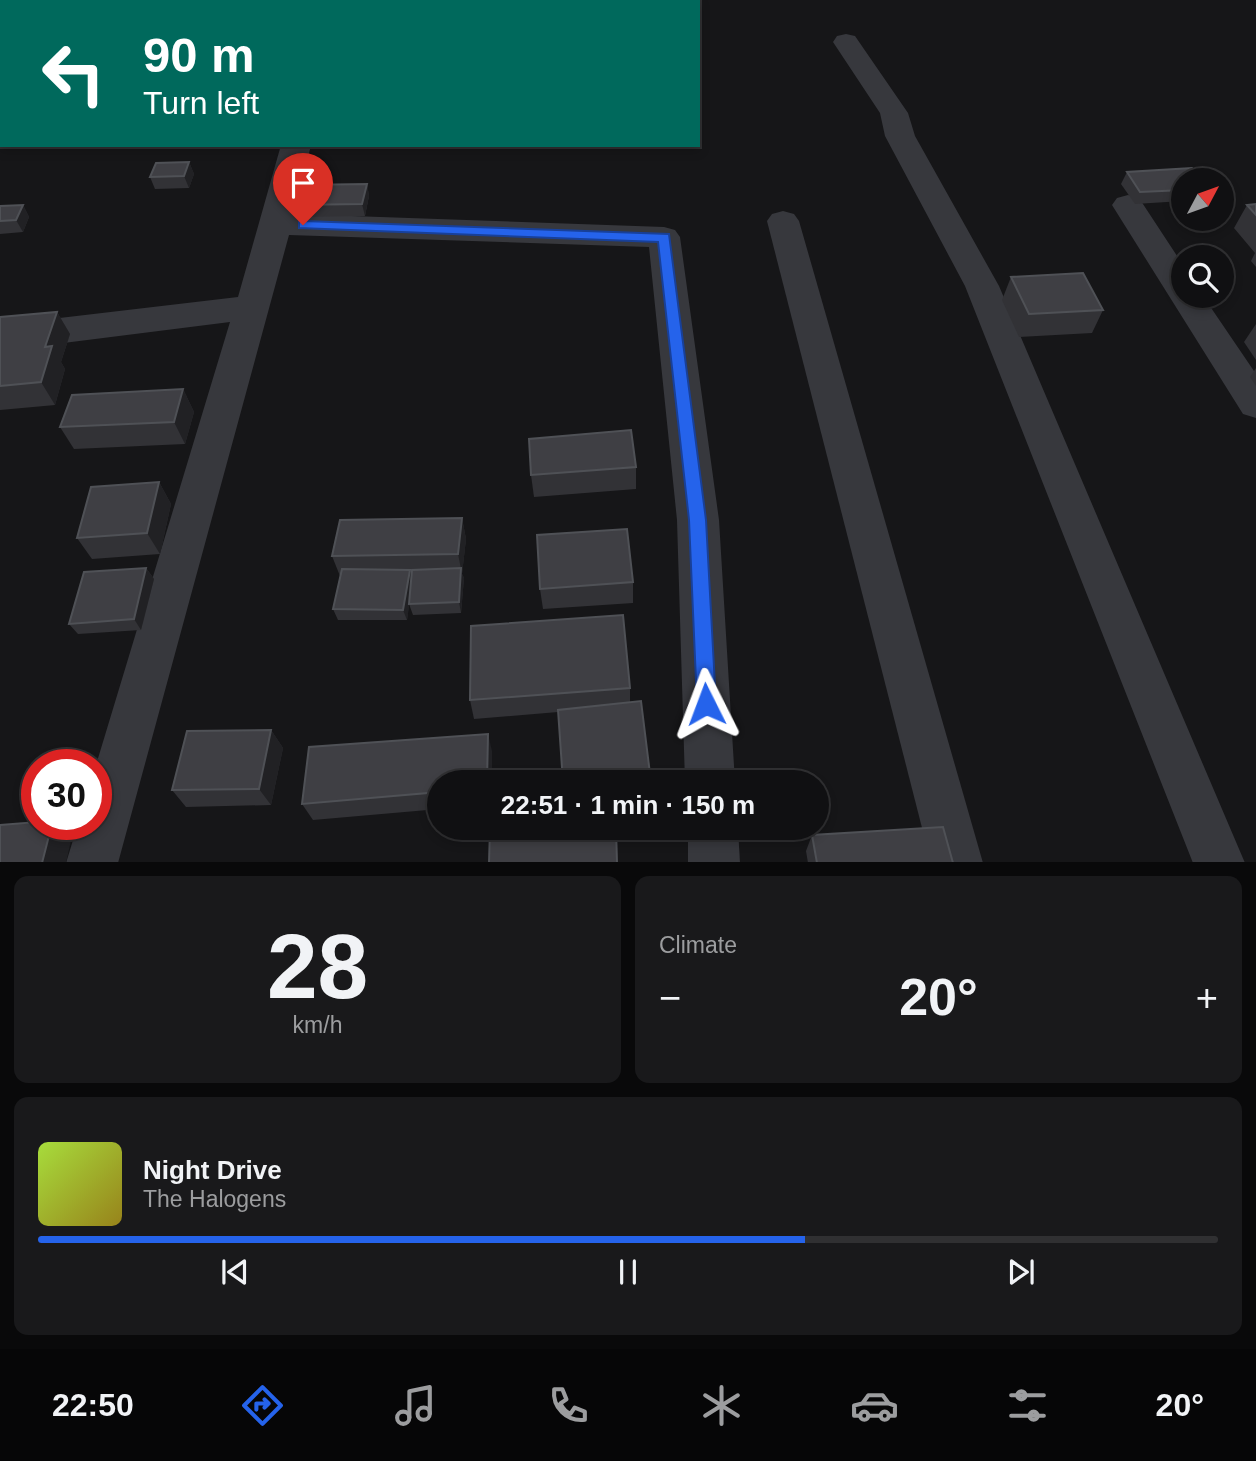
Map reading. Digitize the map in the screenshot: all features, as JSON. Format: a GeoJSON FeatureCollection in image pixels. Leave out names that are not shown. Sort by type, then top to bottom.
{"type":"FeatureCollection","features":[{"type":"Feature","properties":{"kind":"street"},"geometry":{"type":"LineString","coordinates":[[846,42],[894,113],[900,136],[982,286],[1219,862]]}},
{"type":"Feature","properties":{"kind":"street"},"geometry":{"type":"LineString","coordinates":[[92,862],[276,224],[295,147]]}},
{"type":"Feature","properties":{"kind":"street"},"geometry":{"type":"LineString","coordinates":[[1128,205],[1171,272]]}},
{"type":"Feature","properties":{"kind":"street"},"geometry":{"type":"LineString","coordinates":[[783,221],[957,862]]}},
{"type":"Feature","properties":{"kind":"street"},"geometry":{"type":"LineString","coordinates":[[276,224],[664,237],[698,520],[709,770]]}},
{"type":"Feature","properties":{"kind":"street"},"geometry":{"type":"LineString","coordinates":[[0,338],[251,307]]}},
{"type":"Feature","properties":{"kind":"street"},"geometry":{"type":"LineString","coordinates":[[1194,308],[1256,404]]}},
{"type":"Feature","properties":{"kind":"street"},"geometry":{"type":"LineString","coordinates":[[713,840],[714,862]]}},
{"type":"Feature","properties":{"kind":"building"},"geometry":{"type":"Polygon","coordinates":[[[189,162],[184,176],[150,177],[156,163],[189,162]]]}},
{"type":"Feature","properties":{"kind":"building"},"geometry":{"type":"Polygon","coordinates":[[[1171,169],[1171,191],[1140,192],[1127,172],[1171,169]]]}},
{"type":"Feature","properties":{"kind":"building"},"geometry":{"type":"Polygon","coordinates":[[[367,184],[362,204],[292,205],[298,185],[367,184]]]}},
{"type":"Feature","properties":{"kind":"building"},"geometry":{"type":"Polygon","coordinates":[[[1256,204],[1256,215],[1247,205],[1256,204]]]}},
{"type":"Feature","properties":{"kind":"building"},"geometry":{"type":"Polygon","coordinates":[[[23,205],[16,220],[0,221],[0,206],[23,205]]]}},
{"type":"Feature","properties":{"kind":"building"},"geometry":{"type":"Polygon","coordinates":[[[1083,273],[1103,310],[1029,314],[1011,277],[1083,273]]]}},
{"type":"Feature","properties":{"kind":"building"},"geometry":{"type":"Polygon","coordinates":[[[57,312],[45,347],[52,346],[41,382],[0,386],[0,317],[57,312]]]}},
{"type":"Feature","properties":{"kind":"building"},"geometry":{"type":"Polygon","coordinates":[[[183,389],[174,422],[60,427],[72,395],[183,389]]]}},
{"type":"Feature","properties":{"kind":"building"},"geometry":{"type":"Polygon","coordinates":[[[631,430],[636,467],[531,475],[529,439],[631,430]]]}},
{"type":"Feature","properties":{"kind":"building"},"geometry":{"type":"Polygon","coordinates":[[[159,482],[147,533],[77,538],[91,487],[159,482]]]}},
{"type":"Feature","properties":{"kind":"building"},"geometry":{"type":"Polygon","coordinates":[[[462,518],[458,554],[332,556],[340,520],[462,518]]]}},
{"type":"Feature","properties":{"kind":"building"},"geometry":{"type":"Polygon","coordinates":[[[627,529],[633,582],[540,589],[537,535],[627,529]]]}},
{"type":"Feature","properties":{"kind":"building"},"geometry":{"type":"Polygon","coordinates":[[[146,568],[134,619],[69,624],[84,572],[146,568]]]}},
{"type":"Feature","properties":{"kind":"building"},"geometry":{"type":"Polygon","coordinates":[[[461,568],[459,602],[409,604],[412,570],[461,568]]]}},
{"type":"Feature","properties":{"kind":"building"},"geometry":{"type":"Polygon","coordinates":[[[342,569],[410,570],[403,610],[333,609],[342,569]]]}},
{"type":"Feature","properties":{"kind":"building"},"geometry":{"type":"Polygon","coordinates":[[[623,615],[630,688],[470,700],[471,626],[623,615]]]}},
{"type":"Feature","properties":{"kind":"building"},"geometry":{"type":"Polygon","coordinates":[[[641,701],[650,770],[562,770],[558,710],[641,701]]]}},
{"type":"Feature","properties":{"kind":"building"},"geometry":{"type":"Polygon","coordinates":[[[271,730],[259,789],[172,790],[187,731],[271,730]]]}},
{"type":"Feature","properties":{"kind":"building"},"geometry":{"type":"Polygon","coordinates":[[[488,734],[487,770],[427,770],[427,793],[302,804],[309,747],[488,734]]]}},
{"type":"Feature","properties":{"kind":"building"},"geometry":{"type":"Polygon","coordinates":[[[21,823],[21,840],[48,840],[42,862],[0,862],[0,825],[21,823]]]}},
{"type":"Feature","properties":{"kind":"building"},"geometry":{"type":"Polygon","coordinates":[[[943,827],[953,862],[817,862],[813,840],[829,840],[829,834],[943,827]]]}},
{"type":"Feature","properties":{"kind":"building"},"geometry":{"type":"Polygon","coordinates":[[[490,840],[616,840],[617,862],[489,862],[490,840]]]}},
{"type":"Feature","properties":{"kind":"route"},"geometry":{"type":"LineString","coordinates":[[303,225],[664,237],[698,520],[706,704]]}}]}
